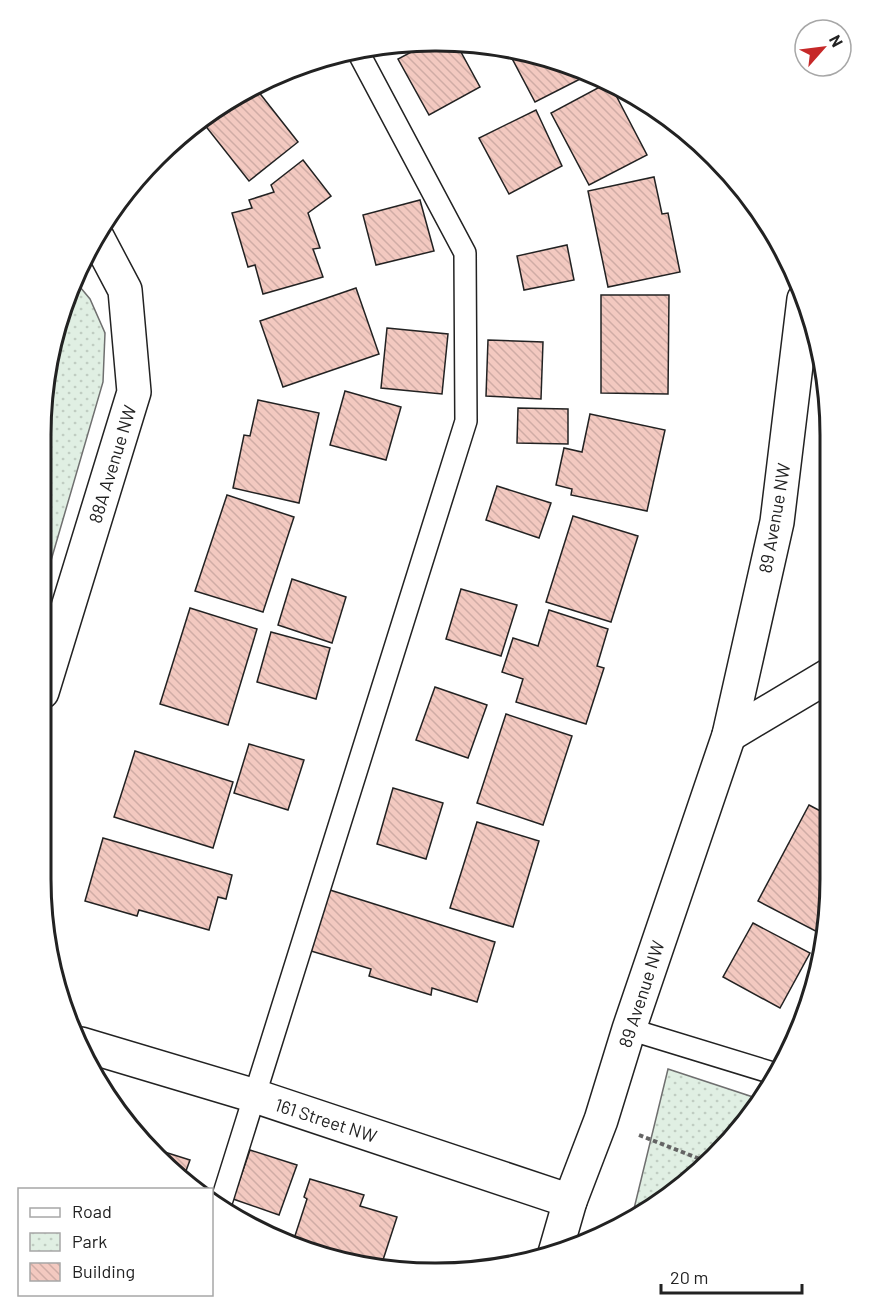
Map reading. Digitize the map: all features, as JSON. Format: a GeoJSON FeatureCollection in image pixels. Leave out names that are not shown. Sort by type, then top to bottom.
{"type":"FeatureCollection","features":[{"type":"Feature","properties":{"kind":"street","name":"88A Avenue NW"},"geometry":{"type":"LineString","coordinates":[[51,663],[134,392],[125,290],[102,246]]}},
{"type":"Feature","properties":{"kind":"street","name":"89 Avenue NW"},"geometry":{"type":"LineString","coordinates":[[558,1243],[570,1201],[601,1120],[629,1029],[729,735],[777,522],[802,318]]}},
{"type":"Feature","properties":{"kind":"street"},"geometry":{"type":"LineString","coordinates":[[729,735],[820,681]]}},
{"type":"Feature","properties":{"kind":"street","name":"161 Street NW"},"geometry":{"type":"LineString","coordinates":[[90,1047],[255,1096],[570,1201]]}},
{"type":"Feature","properties":{"kind":"lane"},"geometry":{"type":"LineString","coordinates":[[222,1198],[466,421],[465,253],[361,58]]}},
{"type":"Feature","properties":{"kind":"lane"},"geometry":{"type":"LineString","coordinates":[[629,1029],[768,1071]]}},
{"type":"Feature","properties":{"kind":"path"},"geometry":{"type":"LineString","coordinates":[[601,1120],[699,1158]]}},
{"type":"Feature","properties":{"kind":"green space"},"geometry":{"type":"Polygon","coordinates":[[[80,287],[90,299],[105,333],[103,382],[51,561],[51,436],[54,385],[64,336],[80,287]]]}},
{"type":"Feature","properties":{"kind":"green space"},"geometry":{"type":"Polygon","coordinates":[[[668,1069],[752,1097],[725,1132],[689,1168],[670,1184],[634,1207],[668,1069]]]}},
{"type":"Feature","properties":{"kind":"building"},"geometry":{"type":"Polygon","coordinates":[[[411,52],[461,52],[480,87],[429,115],[398,59],[411,52]]]}},
{"type":"Feature","properties":{"kind":"building"},"geometry":{"type":"Polygon","coordinates":[[[512,58],[580,79],[535,102],[512,58]]]}},
{"type":"Feature","properties":{"kind":"building"},"geometry":{"type":"Polygon","coordinates":[[[599,88],[617,97],[647,155],[589,185],[551,113],[599,88]]]}},
{"type":"Feature","properties":{"kind":"building"},"geometry":{"type":"Polygon","coordinates":[[[260,94],[298,142],[249,181],[206,127],[260,94]]]}},
{"type":"Feature","properties":{"kind":"building"},"geometry":{"type":"Polygon","coordinates":[[[536,110],[562,166],[509,194],[479,138],[536,110]]]}},
{"type":"Feature","properties":{"kind":"building"},"geometry":{"type":"Polygon","coordinates":[[[303,160],[331,196],[308,213],[320,248],[313,249],[323,277],[263,294],[255,265],[248,267],[232,213],[252,208],[249,200],[274,192],[271,185],[303,160]]]}},
{"type":"Feature","properties":{"kind":"building"},"geometry":{"type":"Polygon","coordinates":[[[654,177],[662,214],[668,213],[680,272],[608,287],[588,191],[654,177]]]}},
{"type":"Feature","properties":{"kind":"building"},"geometry":{"type":"Polygon","coordinates":[[[420,200],[434,251],[376,265],[363,215],[420,200]]]}},
{"type":"Feature","properties":{"kind":"building"},"geometry":{"type":"Polygon","coordinates":[[[567,245],[574,280],[524,290],[517,256],[567,245]]]}},
{"type":"Feature","properties":{"kind":"building"},"geometry":{"type":"Polygon","coordinates":[[[356,288],[379,354],[283,387],[260,321],[356,288]]]}},
{"type":"Feature","properties":{"kind":"building"},"geometry":{"type":"Polygon","coordinates":[[[601,295],[669,295],[668,394],[601,393],[601,295]]]}},
{"type":"Feature","properties":{"kind":"building"},"geometry":{"type":"Polygon","coordinates":[[[387,328],[448,334],[442,394],[381,388],[387,328]]]}},
{"type":"Feature","properties":{"kind":"building"},"geometry":{"type":"Polygon","coordinates":[[[488,340],[543,342],[541,399],[486,396],[488,340]]]}},
{"type":"Feature","properties":{"kind":"building"},"geometry":{"type":"Polygon","coordinates":[[[345,391],[401,407],[386,460],[330,445],[345,391]]]}},
{"type":"Feature","properties":{"kind":"building"},"geometry":{"type":"Polygon","coordinates":[[[258,400],[319,413],[299,503],[233,488],[244,435],[250,436],[258,400]]]}},
{"type":"Feature","properties":{"kind":"building"},"geometry":{"type":"Polygon","coordinates":[[[518,408],[568,409],[568,444],[517,443],[518,408]]]}},
{"type":"Feature","properties":{"kind":"building"},"geometry":{"type":"Polygon","coordinates":[[[590,414],[665,430],[647,511],[571,495],[572,489],[556,485],[564,448],[582,452],[590,414]]]}},
{"type":"Feature","properties":{"kind":"building"},"geometry":{"type":"Polygon","coordinates":[[[497,486],[551,503],[539,538],[486,520],[497,486]]]}},
{"type":"Feature","properties":{"kind":"building"},"geometry":{"type":"Polygon","coordinates":[[[227,495],[294,517],[263,612],[195,591],[227,495]]]}},
{"type":"Feature","properties":{"kind":"building"},"geometry":{"type":"Polygon","coordinates":[[[573,516],[638,536],[611,622],[546,602],[573,516]]]}},
{"type":"Feature","properties":{"kind":"building"},"geometry":{"type":"Polygon","coordinates":[[[292,579],[346,597],[332,643],[278,625],[292,579]]]}},
{"type":"Feature","properties":{"kind":"building"},"geometry":{"type":"Polygon","coordinates":[[[461,589],[517,605],[501,656],[446,639],[461,589]]]}},
{"type":"Feature","properties":{"kind":"building"},"geometry":{"type":"Polygon","coordinates":[[[190,608],[257,629],[228,725],[160,704],[190,608]]]}},
{"type":"Feature","properties":{"kind":"building"},"geometry":{"type":"Polygon","coordinates":[[[549,610],[608,629],[597,666],[604,668],[586,724],[516,702],[523,679],[502,672],[513,638],[538,646],[549,610]]]}},
{"type":"Feature","properties":{"kind":"building"},"geometry":{"type":"Polygon","coordinates":[[[271,632],[330,648],[316,699],[257,682],[271,632]]]}},
{"type":"Feature","properties":{"kind":"building"},"geometry":{"type":"Polygon","coordinates":[[[435,687],[487,705],[468,758],[416,740],[435,687]]]}},
{"type":"Feature","properties":{"kind":"building"},"geometry":{"type":"Polygon","coordinates":[[[506,714],[572,736],[543,825],[477,803],[506,714]]]}},
{"type":"Feature","properties":{"kind":"building"},"geometry":{"type":"Polygon","coordinates":[[[249,744],[304,760],[288,810],[234,793],[249,744]]]}},
{"type":"Feature","properties":{"kind":"building"},"geometry":{"type":"Polygon","coordinates":[[[135,751],[233,782],[213,848],[114,817],[135,751]]]}},
{"type":"Feature","properties":{"kind":"building"},"geometry":{"type":"Polygon","coordinates":[[[393,788],[443,803],[426,859],[377,844],[393,788]]]}},
{"type":"Feature","properties":{"kind":"building"},"geometry":{"type":"Polygon","coordinates":[[[809,805],[820,811],[820,879],[817,932],[758,901],[809,805]]]}},
{"type":"Feature","properties":{"kind":"building"},"geometry":{"type":"Polygon","coordinates":[[[477,822],[539,841],[513,927],[450,908],[477,822]]]}},
{"type":"Feature","properties":{"kind":"building"},"geometry":{"type":"Polygon","coordinates":[[[103,838],[232,875],[226,899],[218,897],[209,930],[139,910],[137,916],[85,901],[103,838]]]}},
{"type":"Feature","properties":{"kind":"building"},"geometry":{"type":"Polygon","coordinates":[[[330,890],[495,942],[477,1002],[432,988],[431,995],[369,976],[371,969],[311,951],[330,890]]]}},
{"type":"Feature","properties":{"kind":"building"},"geometry":{"type":"Polygon","coordinates":[[[753,923],[810,953],[780,1008],[723,977],[753,923]]]}},
{"type":"Feature","properties":{"kind":"building"},"geometry":{"type":"Polygon","coordinates":[[[250,1150],[297,1165],[279,1215],[233,1199],[250,1150]]]}},
{"type":"Feature","properties":{"kind":"building"},"geometry":{"type":"Polygon","coordinates":[[[167,1153],[190,1160],[186,1171],[167,1153]]]}},
{"type":"Feature","properties":{"kind":"building"},"geometry":{"type":"Polygon","coordinates":[[[310,1179],[364,1195],[360,1206],[397,1217],[383,1260],[336,1250],[295,1237],[307,1199],[304,1197],[310,1179]]]}}]}
